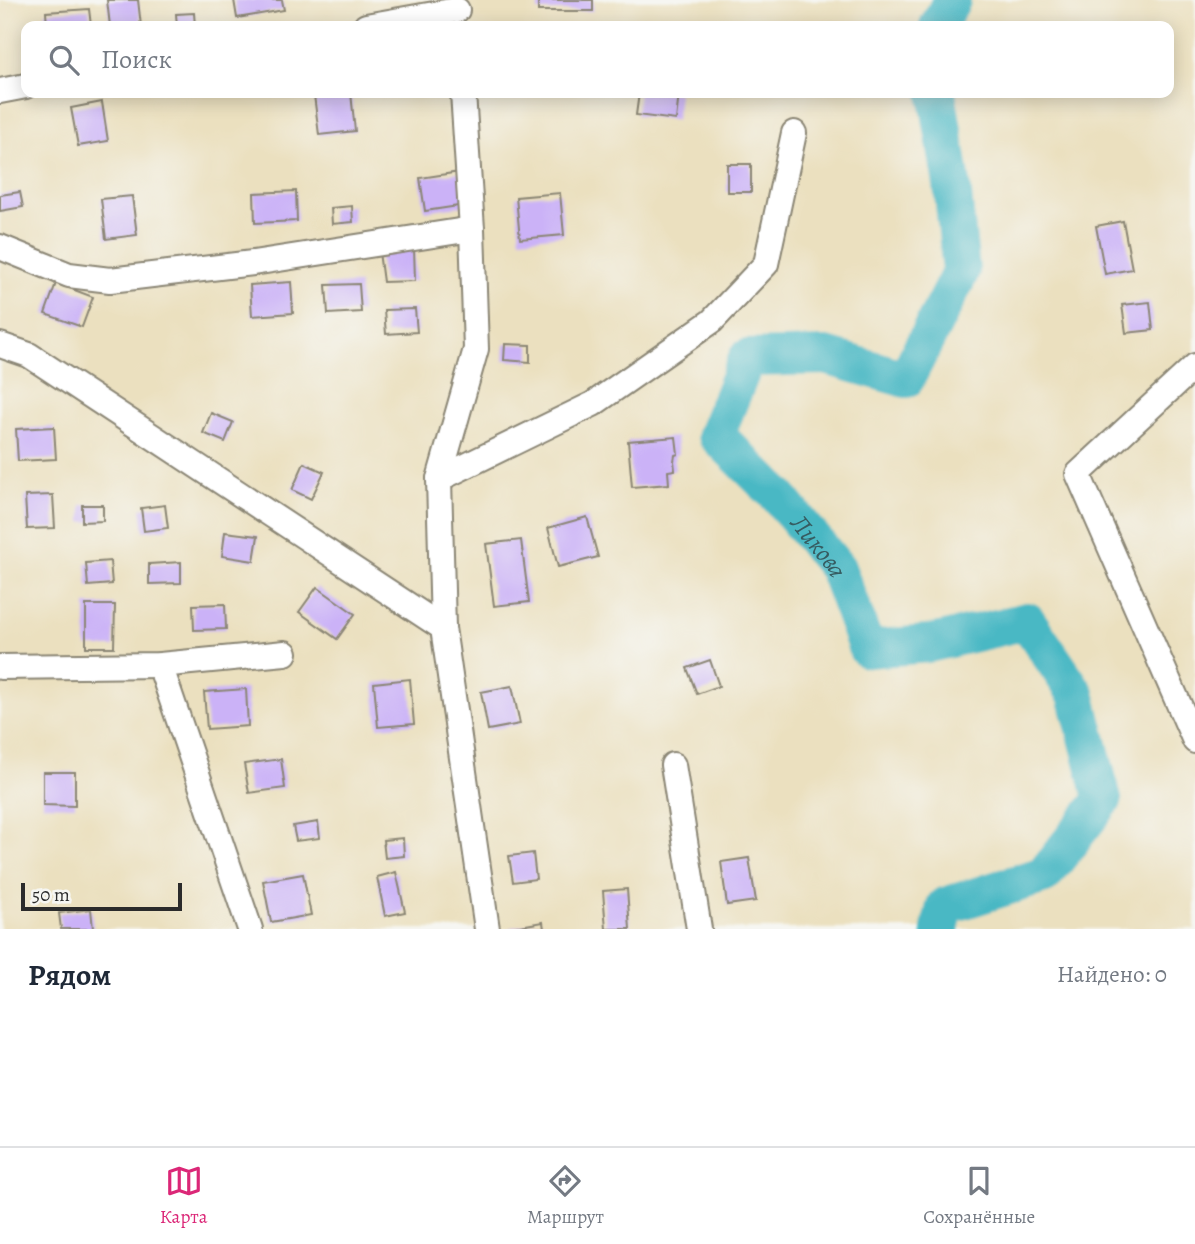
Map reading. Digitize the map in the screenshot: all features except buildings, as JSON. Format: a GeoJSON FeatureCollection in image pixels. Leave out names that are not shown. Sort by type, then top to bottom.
{"type":"FeatureCollection","features":[{"type":"Feature","properties":{"kind":"street"},"geometry":{"type":"LineString","coordinates":[[398,21],[457,12]]}},
{"type":"Feature","properties":{"kind":"street"},"geometry":{"type":"LineString","coordinates":[[0,91],[21,87]]}},
{"type":"Feature","properties":{"kind":"street"},"geometry":{"type":"LineString","coordinates":[[463,98],[476,349],[439,479],[443,628],[486,929]]}},
{"type":"Feature","properties":{"kind":"street"},"geometry":{"type":"LineString","coordinates":[[439,479],[593,404],[712,321],[766,264],[794,133]]}},
{"type":"Feature","properties":{"kind":"street"},"geometry":{"type":"LineString","coordinates":[[0,247],[69,275],[110,280],[253,262],[472,229]]}},
{"type":"Feature","properties":{"kind":"street"},"geometry":{"type":"LineString","coordinates":[[0,345],[29,355],[443,628]]}},
{"type":"Feature","properties":{"kind":"street"},"geometry":{"type":"LineString","coordinates":[[1195,366],[1079,474],[1195,741]]}},
{"type":"Feature","properties":{"kind":"street"},"geometry":{"type":"LineString","coordinates":[[0,667],[160,665],[285,653]]}},
{"type":"Feature","properties":{"kind":"street"},"geometry":{"type":"LineString","coordinates":[[160,665],[250,929]]}},
{"type":"Feature","properties":{"kind":"street"},"geometry":{"type":"LineString","coordinates":[[673,765],[699,929]]}},
{"type":"Feature","properties":{"kind":"waterway","name":"Ликова"},"geometry":{"type":"LineString","coordinates":[[941,21],[952,0]]}},
{"type":"Feature","properties":{"kind":"waterway","name":"Ликова"},"geometry":{"type":"LineString","coordinates":[[938,98],[952,184],[961,271],[906,379],[826,356],[747,358],[716,435],[779,497],[837,568],[867,649],[928,644],[1027,621],[1076,694],[1103,800],[1044,875],[945,906],[940,929]]}}]}
